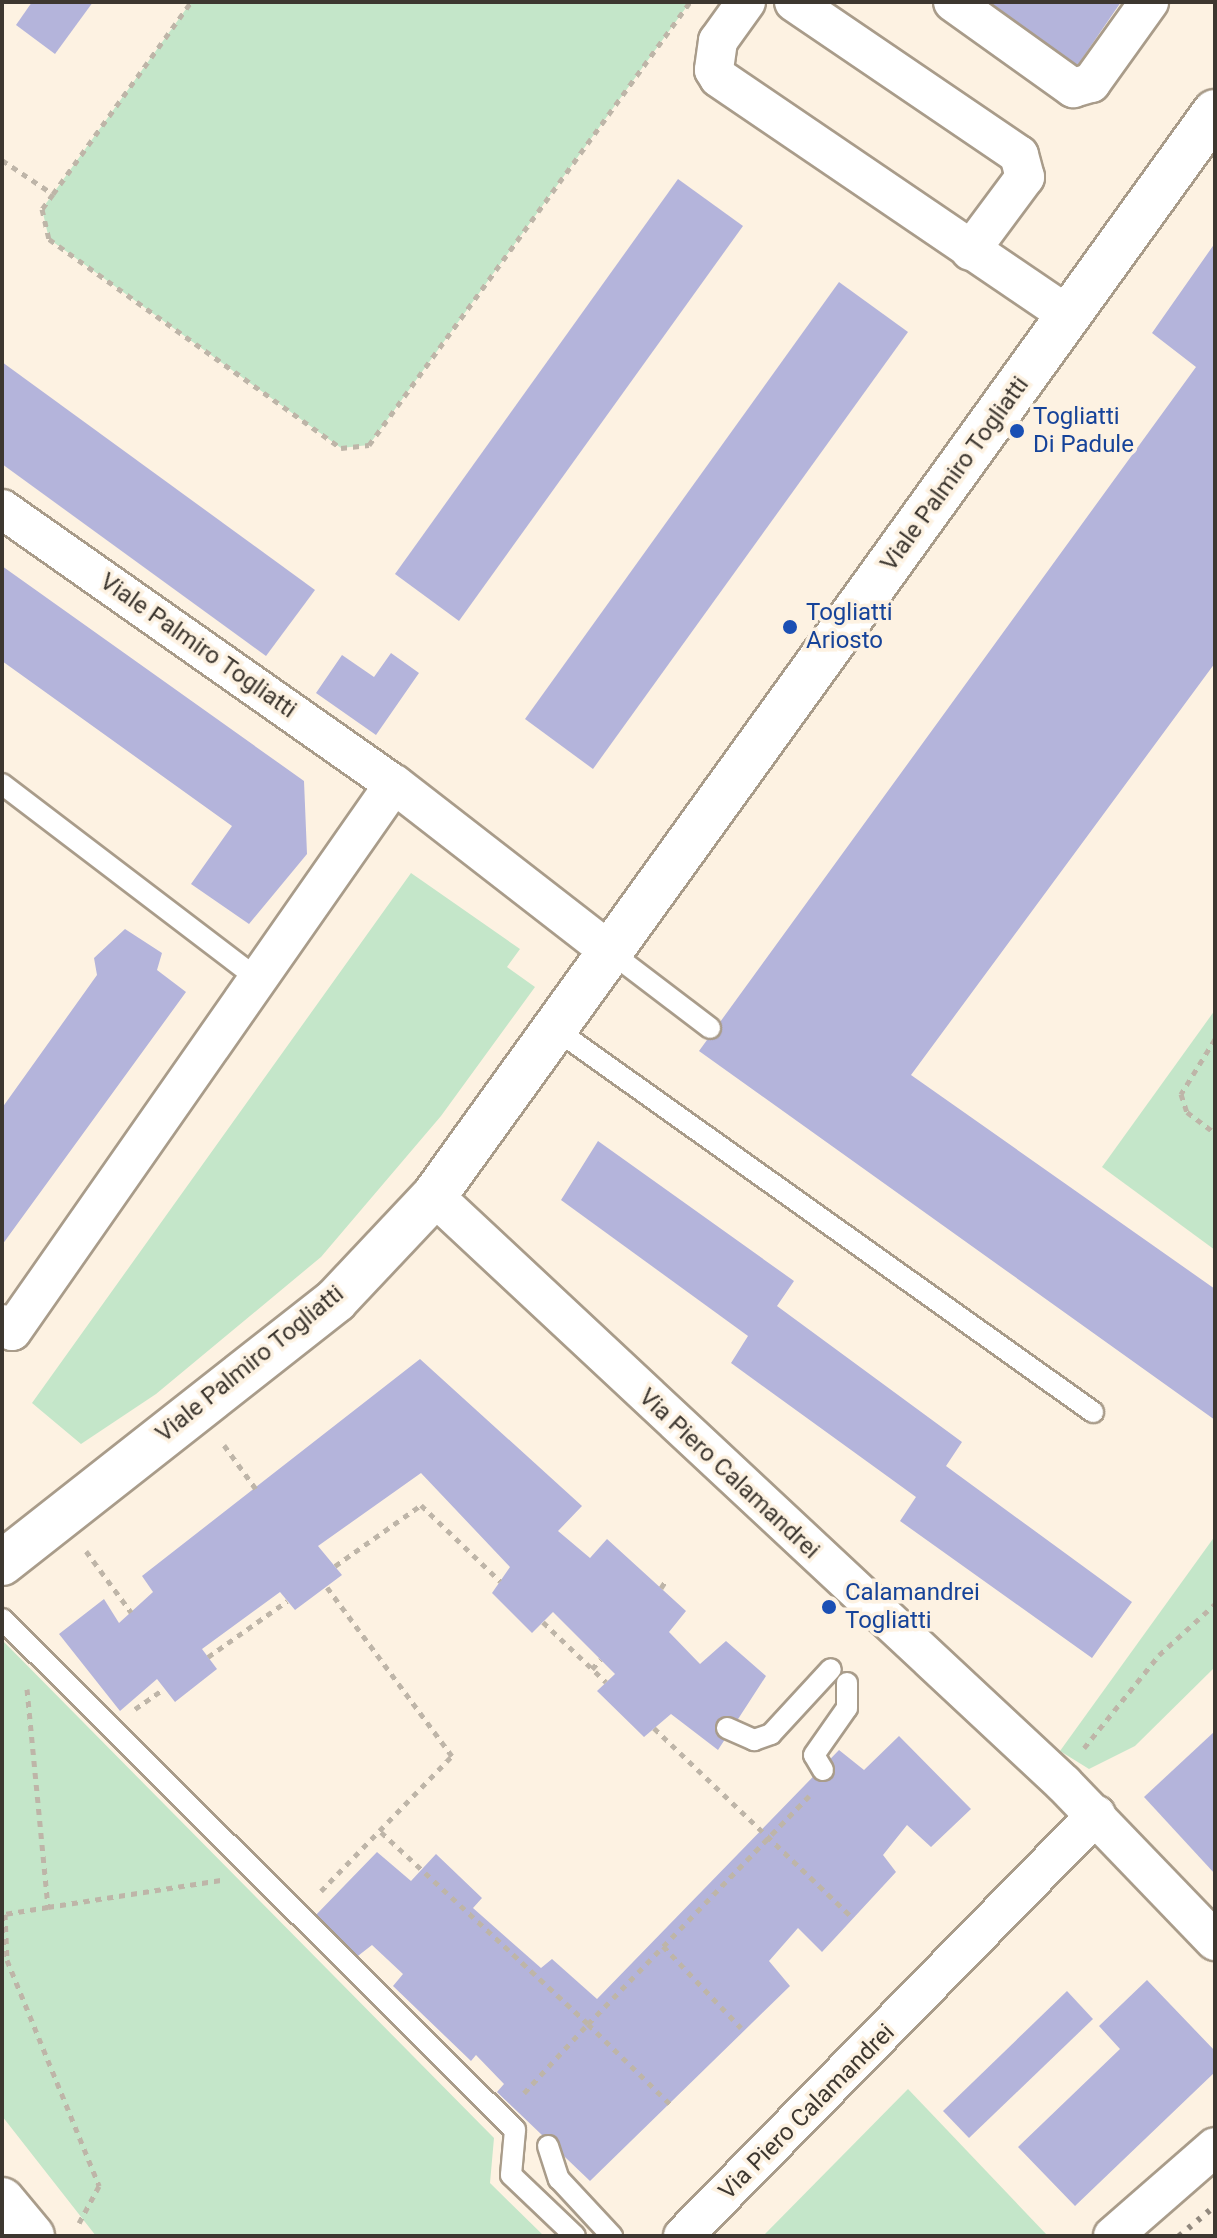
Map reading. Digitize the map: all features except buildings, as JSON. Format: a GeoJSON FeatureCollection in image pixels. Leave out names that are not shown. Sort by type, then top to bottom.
{"type":"FeatureCollection","features":[{"type":"Feature","properties":{"kind":"street"},"geometry":{"type":"LineString","coordinates":[[746,2],[718,41],[714,70],[719,78],[1069,316]]}},
{"type":"Feature","properties":{"kind":"street"},"geometry":{"type":"LineString","coordinates":[[794,2],[1019,155],[1025,177],[970,251]]}},
{"type":"Feature","properties":{"kind":"street"},"geometry":{"type":"LineString","coordinates":[[953,2],[1073,88],[1091,83],[1149,2]]}},
{"type":"Feature","properties":{"kind":"street","name":"Viale Palmiro Togliatti"},"geometry":{"type":"LineString","coordinates":[[2,1563],[60,1531],[336,1300],[434,1196],[558,1031],[1215,112]]}},
{"type":"Feature","properties":{"kind":"street","name":"Viale Palmiro Togliatti"},"geometry":{"type":"LineString","coordinates":[[2,509],[394,784],[613,954]]}},
{"type":"Feature","properties":{"kind":"street"},"geometry":{"type":"LineString","coordinates":[[2,1324],[12,1331],[394,784]]}},
{"type":"Feature","properties":{"kind":"street","name":"Via Piero Calamandrei"},"geometry":{"type":"LineString","coordinates":[[434,1196],[1064,1784],[1215,1941]]}},
{"type":"Feature","properties":{"kind":"street","name":"Viale Palmiro Togliatti"},"geometry":{"type":"LineString","coordinates":[[2,1547],[60,1531]]}},
{"type":"Feature","properties":{"kind":"street","name":"Via Piero Calamandrei"},"geometry":{"type":"LineString","coordinates":[[683,2236],[1096,1815]]}},
{"type":"Feature","properties":{"kind":"street"},"geometry":{"type":"LineString","coordinates":[[1113,2236],[1215,2147]]}},
{"type":"Feature","properties":{"kind":"lane"},"geometry":{"type":"LineString","coordinates":[[2,784],[258,979]]}},
{"type":"Feature","properties":{"kind":"lane"},"geometry":{"type":"LineString","coordinates":[[613,954],[710,1028]]}},
{"type":"Feature","properties":{"kind":"lane"},"geometry":{"type":"LineString","coordinates":[[558,1031],[1093,1412]]}},
{"type":"Feature","properties":{"kind":"lane"},"geometry":{"type":"LineString","coordinates":[[2,1619],[515,2130],[511,2175],[575,2236]]}},
{"type":"Feature","properties":{"kind":"lane"},"geometry":{"type":"LineString","coordinates":[[727,1728],[754,1740],[771,1734],[831,1669]]}},
{"type":"Feature","properties":{"kind":"lane"},"geometry":{"type":"LineString","coordinates":[[823,1770],[814,1755],[847,1708],[847,1683]]}},
{"type":"Feature","properties":{"kind":"lane"},"geometry":{"type":"LineString","coordinates":[[548,2146],[559,2179],[612,2236]]}},
{"type":"Feature","properties":{"kind":"path"},"geometry":{"type":"LineString","coordinates":[[191,2],[42,209],[49,239],[341,448],[369,445],[690,2]]}},
{"type":"Feature","properties":{"kind":"path"},"geometry":{"type":"LineString","coordinates":[[2,160],[53,194]]}},
{"type":"Feature","properties":{"kind":"path"},"geometry":{"type":"LineString","coordinates":[[1215,1039],[1181,1094],[1187,1112],[1215,1133]]}},
{"type":"Feature","properties":{"kind":"path"},"geometry":{"type":"LineString","coordinates":[[216,1434],[256,1489]]}},
{"type":"Feature","properties":{"kind":"path"},"geometry":{"type":"LineString","coordinates":[[335,1566],[421,1505],[500,1581]]}},
{"type":"Feature","properties":{"kind":"path"},"geometry":{"type":"LineString","coordinates":[[60,1531],[131,1612]]}},
{"type":"Feature","properties":{"kind":"path"},"geometry":{"type":"LineString","coordinates":[[298,1915],[452,1756],[327,1587]]}},
{"type":"Feature","properties":{"kind":"path"},"geometry":{"type":"LineString","coordinates":[[208,1657],[287,1601]]}},
{"type":"Feature","properties":{"kind":"path"},"geometry":{"type":"LineString","coordinates":[[1064,1784],[1097,1726],[1159,1655],[1215,1604]]}},
{"type":"Feature","properties":{"kind":"path"},"geometry":{"type":"LineString","coordinates":[[543,1622],[606,1682]]}},
{"type":"Feature","properties":{"kind":"path"},"geometry":{"type":"LineString","coordinates":[[34,1651],[25,1665],[48,1907]]}},
{"type":"Feature","properties":{"kind":"path"},"geometry":{"type":"LineString","coordinates":[[592,1669],[601,1659]]}},
{"type":"Feature","properties":{"kind":"path"},"geometry":{"type":"LineString","coordinates":[[654,1728],[853,1918]]}},
{"type":"Feature","properties":{"kind":"path"},"geometry":{"type":"LineString","coordinates":[[501,2117],[812,1793]]}},
{"type":"Feature","properties":{"kind":"path"},"geometry":{"type":"LineString","coordinates":[[381,1832],[670,2104]]}},
{"type":"Feature","properties":{"kind":"path"},"geometry":{"type":"LineString","coordinates":[[79,2223],[99,2186],[7,1960],[5,1914],[236,1878],[252,1870]]}},
{"type":"Feature","properties":{"kind":"path"},"geometry":{"type":"LineString","coordinates":[[663,1946],[741,2028]]}},
{"type":"Feature","properties":{"kind":"green space"},"geometry":{"type":"Polygon","coordinates":[[[191,2],[690,2],[369,445],[341,448],[49,239],[42,209],[191,2]]]}},
{"type":"Feature","properties":{"kind":"green space"},"geometry":{"type":"Polygon","coordinates":[[[411,873],[520,949],[507,967],[535,987],[441,1116],[321,1257],[156,1394],[81,1444],[32,1403],[411,873]]]}},
{"type":"Feature","properties":{"kind":"green space"},"geometry":{"type":"Polygon","coordinates":[[[1215,1010],[1215,1250],[1102,1167],[1215,1010]]]}},
{"type":"Feature","properties":{"kind":"green space"},"geometry":{"type":"Polygon","coordinates":[[[1215,1536],[1215,1667],[1135,1746],[1089,1769],[1060,1751],[1215,1536]]]}},
{"type":"Feature","properties":{"kind":"green space"},"geometry":{"type":"Polygon","coordinates":[[[2,1640],[494,2138],[490,2183],[544,2236],[96,2236],[2,2116],[2,1640]]]}},
{"type":"Feature","properties":{"kind":"green space"},"geometry":{"type":"Polygon","coordinates":[[[908,2089],[1046,2234],[763,2236],[908,2089]]]}},
{"type":"Feature","properties":{"kind":"railway"},"geometry":{"type":"LineString","coordinates":[[1179,2236],[1215,2206]]}},
{"type":"Feature","properties":{"kind":"place","name":"Togliatti Di Padule"},"geometry":{"type":"Point","coordinates":[1017,431]}},
{"type":"Feature","properties":{"kind":"place","name":"Togliatti Ariosto"},"geometry":{"type":"Point","coordinates":[790,627]}},
{"type":"Feature","properties":{"kind":"place","name":"Calamandrei Togliatti"},"geometry":{"type":"Point","coordinates":[829,1607]}}]}
